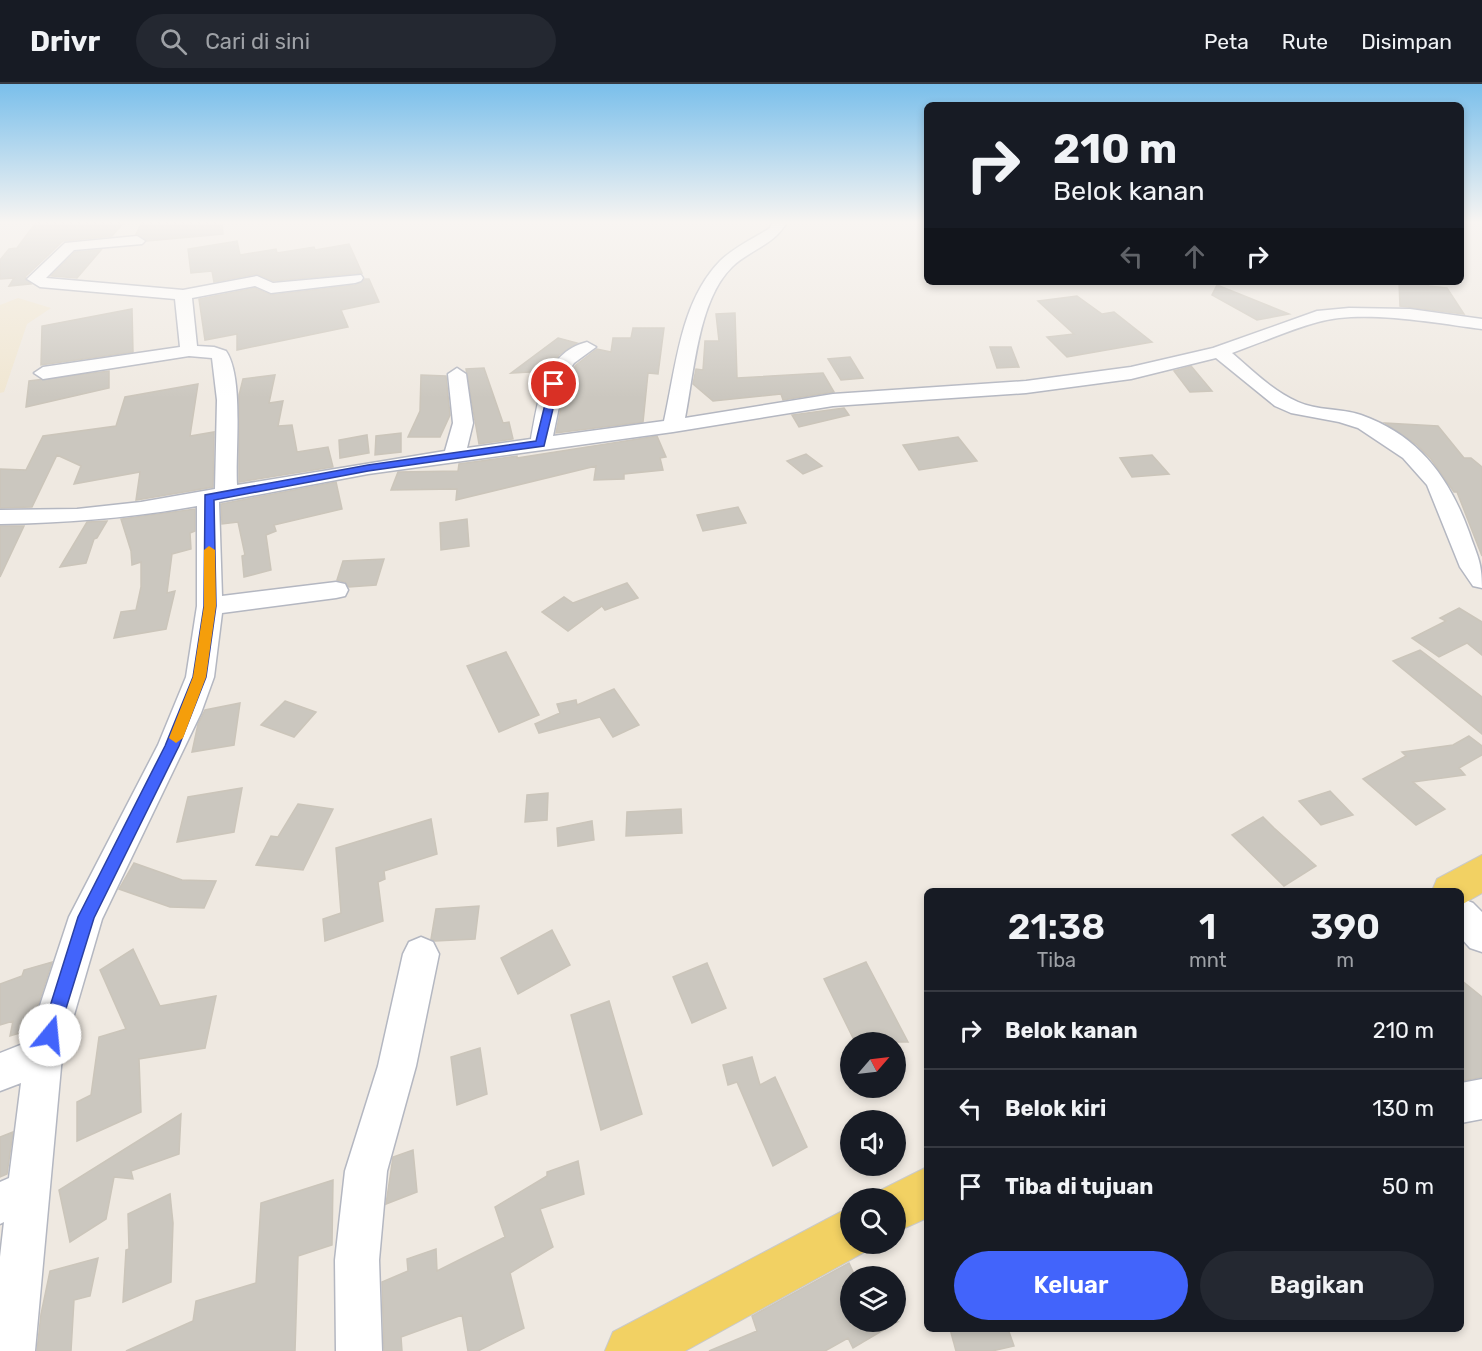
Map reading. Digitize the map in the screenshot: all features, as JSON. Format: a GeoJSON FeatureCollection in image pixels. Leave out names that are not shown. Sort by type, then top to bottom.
{"type":"FeatureCollection","features":[{"type":"Feature","properties":{"kind":"main road"},"geometry":{"type":"LineString","coordinates":[[1456,888],[1482,872]]}},
{"type":"Feature","properties":{"kind":"main road"},"geometry":{"type":"LineString","coordinates":[[906,1203],[924,1193]]}},
{"type":"Feature","properties":{"kind":"main road"},"geometry":{"type":"LineString","coordinates":[[632,1351],[840,1238]]}},
{"type":"Feature","properties":{"kind":"street"},"geometry":{"type":"LineString","coordinates":[[37,280],[183,295],[257,281],[271,288],[337,280]]}},
{"type":"Feature","properties":{"kind":"street"},"geometry":{"type":"LineString","coordinates":[[673,426],[697,314],[708,285],[712,280]]}},
{"type":"Feature","properties":{"kind":"street"},"geometry":{"type":"LineString","coordinates":[[183,295],[189,351]]}},
{"type":"Feature","properties":{"kind":"street"},"geometry":{"type":"LineString","coordinates":[[0,517],[110,514],[455,454],[673,426],[869,396],[1026,387],[1109,376],[1167,366],[1219,352],[1299,320],[1332,314],[1421,315],[1482,324]]}},
{"type":"Feature","properties":{"kind":"street"},"geometry":{"type":"LineString","coordinates":[[541,444],[554,384],[561,368],[568,358],[587,347]]}},
{"type":"Feature","properties":{"kind":"street"},"geometry":{"type":"LineString","coordinates":[[12,1351],[15,1197],[43,1056],[86,917],[187,713],[200,677],[210,606],[222,360],[214,352],[189,351],[43,373]]}},
{"type":"Feature","properties":{"kind":"street"},"geometry":{"type":"LineString","coordinates":[[1219,352],[1287,404],[1356,420],[1388,438],[1413,457],[1441,489],[1452,512],[1459,545],[1482,580]]}},
{"type":"Feature","properties":{"kind":"street"},"geometry":{"type":"LineString","coordinates":[[455,454],[463,423],[457,374]]}},
{"type":"Feature","properties":{"kind":"street"},"geometry":{"type":"LineString","coordinates":[[210,606],[336,590]]}},
{"type":"Feature","properties":{"kind":"street"},"geometry":{"type":"LineString","coordinates":[[1464,917],[1482,936]]}},
{"type":"Feature","properties":{"kind":"street"},"geometry":{"type":"LineString","coordinates":[[359,1351],[357,1260],[366,1171],[397,1066],[421,954]]}},
{"type":"Feature","properties":{"kind":"street"},"geometry":{"type":"LineString","coordinates":[[0,1072],[43,1056]]}},
{"type":"Feature","properties":{"kind":"street"},"geometry":{"type":"LineString","coordinates":[[1464,1104],[1482,1099]]}},
{"type":"Feature","properties":{"kind":"shaded area"},"geometry":{"type":"Polygon","coordinates":[[[18,298],[51,308],[27,324],[4,392],[0,393],[0,305],[18,298]]]}},
{"type":"Feature","properties":{"kind":"building"},"geometry":{"type":"Polygon","coordinates":[[[13,280],[28,280],[31,284],[9,286],[13,280]]]}},
{"type":"Feature","properties":{"kind":"building"},"geometry":{"type":"Polygon","coordinates":[[[363,280],[369,280],[379,302],[341,310],[348,327],[237,350],[237,334],[205,340],[199,299],[255,288],[271,295],[355,285],[363,280]]]}},
{"type":"Feature","properties":{"kind":"building"},"geometry":{"type":"Polygon","coordinates":[[[1217,285],[1289,314],[1257,320],[1212,295],[1217,285]]]}},
{"type":"Feature","properties":{"kind":"building"},"geometry":{"type":"Polygon","coordinates":[[[1399,285],[1428,285],[1447,288],[1464,314],[1400,306],[1399,285]]]}},
{"type":"Feature","properties":{"kind":"building"},"geometry":{"type":"Polygon","coordinates":[[[1077,296],[1102,314],[1114,312],[1152,342],[1067,357],[1047,337],[1074,334],[1038,301],[1077,296]]]}},
{"type":"Feature","properties":{"kind":"building"},"geometry":{"type":"Polygon","coordinates":[[[132,309],[133,352],[41,365],[42,326],[132,309]]]}},
{"type":"Feature","properties":{"kind":"building"},"geometry":{"type":"Polygon","coordinates":[[[735,313],[737,378],[823,373],[834,392],[783,400],[781,394],[713,401],[693,384],[696,369],[703,370],[705,341],[719,341],[716,314],[735,313]]]}},
{"type":"Feature","properties":{"kind":"building"},"geometry":{"type":"Polygon","coordinates":[[[633,328],[664,328],[658,374],[648,373],[643,422],[556,433],[567,378],[576,365],[597,349],[611,352],[613,338],[631,338],[633,328]]]}},
{"type":"Feature","properties":{"kind":"building"},"geometry":{"type":"Polygon","coordinates":[[[558,338],[577,343],[559,355],[547,371],[511,373],[558,338]]]}},
{"type":"Feature","properties":{"kind":"building"},"geometry":{"type":"Polygon","coordinates":[[[990,347],[1011,347],[1019,367],[997,368],[990,347]]]}},
{"type":"Feature","properties":{"kind":"building"},"geometry":{"type":"Polygon","coordinates":[[[850,357],[863,378],[841,380],[828,359],[850,357]]]}},
{"type":"Feature","properties":{"kind":"building"},"geometry":{"type":"Polygon","coordinates":[[[1191,366],[1212,391],[1190,392],[1174,371],[1191,366]]]}},
{"type":"Feature","properties":{"kind":"building"},"geometry":{"type":"Polygon","coordinates":[[[484,368],[503,423],[509,422],[513,439],[479,444],[466,369],[484,368]]]}},
{"type":"Feature","properties":{"kind":"building"},"geometry":{"type":"Polygon","coordinates":[[[109,371],[109,388],[26,407],[29,381],[109,371]]]}},
{"type":"Feature","properties":{"kind":"building"},"geometry":{"type":"Polygon","coordinates":[[[275,375],[269,403],[283,401],[278,426],[292,425],[297,452],[328,447],[333,467],[239,482],[239,395],[243,379],[275,375]]]}},
{"type":"Feature","properties":{"kind":"building"},"geometry":{"type":"Polygon","coordinates":[[[421,375],[446,376],[450,415],[440,437],[408,437],[420,411],[421,375]]]}},
{"type":"Feature","properties":{"kind":"building"},"geometry":{"type":"Polygon","coordinates":[[[198,384],[190,436],[214,432],[213,487],[136,500],[140,472],[74,484],[81,466],[57,455],[32,507],[0,508],[0,469],[26,470],[43,436],[116,426],[125,397],[198,384]]]}},
{"type":"Feature","properties":{"kind":"building"},"geometry":{"type":"Polygon","coordinates":[[[844,408],[849,415],[799,427],[792,415],[844,408]]]}},
{"type":"Feature","properties":{"kind":"building"},"geometry":{"type":"Polygon","coordinates":[[[1385,423],[1438,426],[1464,458],[1471,458],[1482,467],[1482,556],[1457,492],[1454,492],[1431,459],[1417,445],[1385,423]]]}},
{"type":"Feature","properties":{"kind":"building"},"geometry":{"type":"Polygon","coordinates":[[[401,433],[401,452],[375,455],[376,436],[401,433]]]}},
{"type":"Feature","properties":{"kind":"building"},"geometry":{"type":"Polygon","coordinates":[[[367,435],[369,453],[340,458],[339,440],[367,435]]]}},
{"type":"Feature","properties":{"kind":"building"},"geometry":{"type":"Polygon","coordinates":[[[657,436],[666,457],[660,458],[663,470],[624,474],[624,479],[594,480],[596,466],[456,500],[457,489],[391,490],[398,472],[458,471],[459,464],[517,456],[517,458],[657,436]]]}},
{"type":"Feature","properties":{"kind":"building"},"geometry":{"type":"Polygon","coordinates":[[[958,437],[977,461],[919,470],[903,445],[958,437]]]}},
{"type":"Feature","properties":{"kind":"building"},"geometry":{"type":"Polygon","coordinates":[[[806,454],[822,466],[803,474],[787,461],[806,454]]]}},
{"type":"Feature","properties":{"kind":"building"},"geometry":{"type":"Polygon","coordinates":[[[1152,455],[1169,474],[1132,477],[1120,458],[1152,455]]]}},
{"type":"Feature","properties":{"kind":"building"},"geometry":{"type":"Polygon","coordinates":[[[336,482],[342,509],[274,525],[276,531],[266,535],[271,570],[244,577],[242,556],[245,555],[238,522],[222,524],[221,504],[336,482]]]}},
{"type":"Feature","properties":{"kind":"building"},"geometry":{"type":"Polygon","coordinates":[[[738,507],[746,523],[703,531],[697,515],[738,507]]]}},
{"type":"Feature","properties":{"kind":"building"},"geometry":{"type":"Polygon","coordinates":[[[195,509],[195,531],[190,533],[191,549],[172,554],[167,593],[175,591],[166,629],[114,638],[121,612],[136,610],[141,587],[141,562],[132,565],[131,551],[121,519],[195,509]]]}},
{"type":"Feature","properties":{"kind":"building"},"geometry":{"type":"Polygon","coordinates":[[[467,519],[469,546],[441,550],[440,523],[467,519]]]}},
{"type":"Feature","properties":{"kind":"building"},"geometry":{"type":"Polygon","coordinates":[[[107,521],[97,538],[94,539],[86,563],[60,567],[87,522],[107,521]]]}},
{"type":"Feature","properties":{"kind":"building"},"geometry":{"type":"Polygon","coordinates":[[[0,526],[24,526],[0,577],[0,526]]]}},
{"type":"Feature","properties":{"kind":"building"},"geometry":{"type":"Polygon","coordinates":[[[384,559],[376,585],[349,587],[345,582],[337,580],[343,561],[384,559]]]}},
{"type":"Feature","properties":{"kind":"building"},"geometry":{"type":"Polygon","coordinates":[[[627,583],[638,598],[605,610],[602,606],[568,631],[542,612],[564,597],[573,603],[627,583]]]}},
{"type":"Feature","properties":{"kind":"building"},"geometry":{"type":"Polygon","coordinates":[[[1459,608],[1482,622],[1482,655],[1467,643],[1439,657],[1412,638],[1446,621],[1440,618],[1459,608]]]}},
{"type":"Feature","properties":{"kind":"building"},"geometry":{"type":"Polygon","coordinates":[[[1420,650],[1482,697],[1482,734],[1393,661],[1420,650]]]}},
{"type":"Feature","properties":{"kind":"building"},"geometry":{"type":"Polygon","coordinates":[[[506,652],[539,715],[499,732],[467,666],[506,652]]]}},
{"type":"Feature","properties":{"kind":"building"},"geometry":{"type":"Polygon","coordinates":[[[614,689],[639,725],[613,737],[600,717],[539,733],[535,724],[560,713],[557,704],[576,700],[577,705],[614,689]]]}},
{"type":"Feature","properties":{"kind":"building"},"geometry":{"type":"Polygon","coordinates":[[[285,701],[316,712],[294,737],[261,725],[285,701]]]}},
{"type":"Feature","properties":{"kind":"building"},"geometry":{"type":"Polygon","coordinates":[[[240,703],[234,745],[192,752],[198,724],[205,710],[240,703]]]}},
{"type":"Feature","properties":{"kind":"building"},"geometry":{"type":"Polygon","coordinates":[[[1469,736],[1482,746],[1482,755],[1459,768],[1465,775],[1413,782],[1445,809],[1416,825],[1363,779],[1406,756],[1402,752],[1453,745],[1469,736]]]}},
{"type":"Feature","properties":{"kind":"building"},"geometry":{"type":"Polygon","coordinates":[[[242,788],[234,832],[177,842],[188,797],[242,788]]]}},
{"type":"Feature","properties":{"kind":"building"},"geometry":{"type":"Polygon","coordinates":[[[1330,791],[1353,815],[1321,825],[1299,801],[1330,791]]]}},
{"type":"Feature","properties":{"kind":"building"},"geometry":{"type":"Polygon","coordinates":[[[548,793],[547,820],[525,822],[527,795],[548,793]]]}},
{"type":"Feature","properties":{"kind":"building"},"geometry":{"type":"Polygon","coordinates":[[[298,804],[333,809],[303,870],[256,865],[271,836],[278,837],[298,804]]]}},
{"type":"Feature","properties":{"kind":"building"},"geometry":{"type":"Polygon","coordinates":[[[681,809],[682,833],[626,836],[627,812],[681,809]]]}},
{"type":"Feature","properties":{"kind":"building"},"geometry":{"type":"Polygon","coordinates":[[[1263,817],[1316,866],[1284,886],[1232,835],[1263,817]]]}},
{"type":"Feature","properties":{"kind":"building"},"geometry":{"type":"Polygon","coordinates":[[[431,819],[437,854],[384,871],[385,879],[378,882],[383,921],[325,941],[323,919],[341,913],[336,848],[431,819]]]}},
{"type":"Feature","properties":{"kind":"building"},"geometry":{"type":"Polygon","coordinates":[[[592,821],[594,840],[558,846],[557,828],[592,821]]]}},
{"type":"Feature","properties":{"kind":"building"},"geometry":{"type":"Polygon","coordinates":[[[134,863],[182,880],[216,881],[204,908],[170,907],[119,889],[134,863]]]}},
{"type":"Feature","properties":{"kind":"building"},"geometry":{"type":"Polygon","coordinates":[[[479,906],[475,939],[435,941],[431,939],[436,909],[479,906]]]}},
{"type":"Feature","properties":{"kind":"building"},"geometry":{"type":"Polygon","coordinates":[[[552,930],[570,965],[518,994],[501,958],[552,930]]]}},
{"type":"Feature","properties":{"kind":"building"},"geometry":{"type":"Polygon","coordinates":[[[133,949],[160,1006],[216,996],[205,1048],[139,1059],[141,1112],[77,1141],[77,1102],[91,1095],[99,1037],[126,1029],[100,970],[133,949]]]}},
{"type":"Feature","properties":{"kind":"building"},"geometry":{"type":"Polygon","coordinates":[[[52,962],[30,1030],[10,1036],[13,1021],[0,1025],[0,984],[22,976],[24,970],[52,962]]]}},
{"type":"Feature","properties":{"kind":"building"},"geometry":{"type":"Polygon","coordinates":[[[866,962],[903,1032],[850,1032],[824,979],[866,962]]]}},
{"type":"Feature","properties":{"kind":"building"},"geometry":{"type":"Polygon","coordinates":[[[707,963],[726,1008],[692,1023],[673,977],[707,963]]]}},
{"type":"Feature","properties":{"kind":"building"},"geometry":{"type":"Polygon","coordinates":[[[1464,982],[1482,997],[1482,1077],[1464,1080],[1464,982]]]}},
{"type":"Feature","properties":{"kind":"building"},"geometry":{"type":"Polygon","coordinates":[[[609,1001],[642,1114],[601,1130],[571,1015],[609,1001]]]}},
{"type":"Feature","properties":{"kind":"building"},"geometry":{"type":"Polygon","coordinates":[[[480,1048],[487,1094],[457,1105],[451,1057],[480,1048]]]}},
{"type":"Feature","properties":{"kind":"building"},"geometry":{"type":"Polygon","coordinates":[[[752,1057],[760,1085],[775,1077],[807,1147],[773,1166],[737,1082],[728,1085],[723,1065],[752,1057]]]}},
{"type":"Feature","properties":{"kind":"building"},"geometry":{"type":"Polygon","coordinates":[[[181,1114],[179,1154],[131,1171],[133,1179],[114,1177],[106,1219],[70,1242],[59,1190],[181,1114]]]}},
{"type":"Feature","properties":{"kind":"building"},"geometry":{"type":"Polygon","coordinates":[[[13,1132],[7,1174],[0,1177],[0,1137],[13,1132]]]}},
{"type":"Feature","properties":{"kind":"building"},"geometry":{"type":"Polygon","coordinates":[[[413,1150],[417,1192],[386,1204],[393,1157],[413,1150]]]}},
{"type":"Feature","properties":{"kind":"building"},"geometry":{"type":"Polygon","coordinates":[[[578,1161],[584,1194],[540,1209],[553,1247],[510,1273],[524,1328],[478,1351],[468,1351],[462,1315],[401,1337],[402,1351],[384,1351],[382,1282],[408,1271],[407,1259],[436,1249],[437,1271],[505,1237],[495,1207],[547,1176],[547,1172],[578,1161]]]}},
{"type":"Feature","properties":{"kind":"building"},"geometry":{"type":"Polygon","coordinates":[[[333,1180],[332,1245],[298,1256],[295,1351],[126,1351],[193,1321],[196,1301],[256,1283],[261,1203],[333,1180]]]}},
{"type":"Feature","properties":{"kind":"building"},"geometry":{"type":"Polygon","coordinates":[[[170,1194],[173,1223],[171,1282],[123,1302],[126,1250],[129,1249],[128,1214],[170,1194]]]}},
{"type":"Feature","properties":{"kind":"building"},"geometry":{"type":"Polygon","coordinates":[[[98,1258],[90,1296],[74,1300],[71,1351],[37,1351],[41,1314],[50,1271],[98,1258]]]}},
{"type":"Feature","properties":{"kind":"building"},"geometry":{"type":"Polygon","coordinates":[[[840,1268],[840,1332],[880,1332],[853,1348],[848,1338],[825,1351],[709,1351],[757,1331],[752,1316],[840,1268]]]}},
{"type":"Feature","properties":{"kind":"building"},"geometry":{"type":"Polygon","coordinates":[[[951,1332],[1009,1332],[1014,1346],[992,1351],[956,1351],[951,1332]]]}},
{"type":"Feature","properties":{"kind":"slow traffic"},"geometry":{"type":"LineString","coordinates":[[176,738],[200,677],[210,606],[209,550]]}},
{"type":"Feature","properties":{"kind":"route"},"geometry":{"type":"LineString","coordinates":[[50,1035],[86,917],[172,746],[200,677],[210,606],[208,498],[368,468],[455,454],[541,444],[554,384]]}}]}
